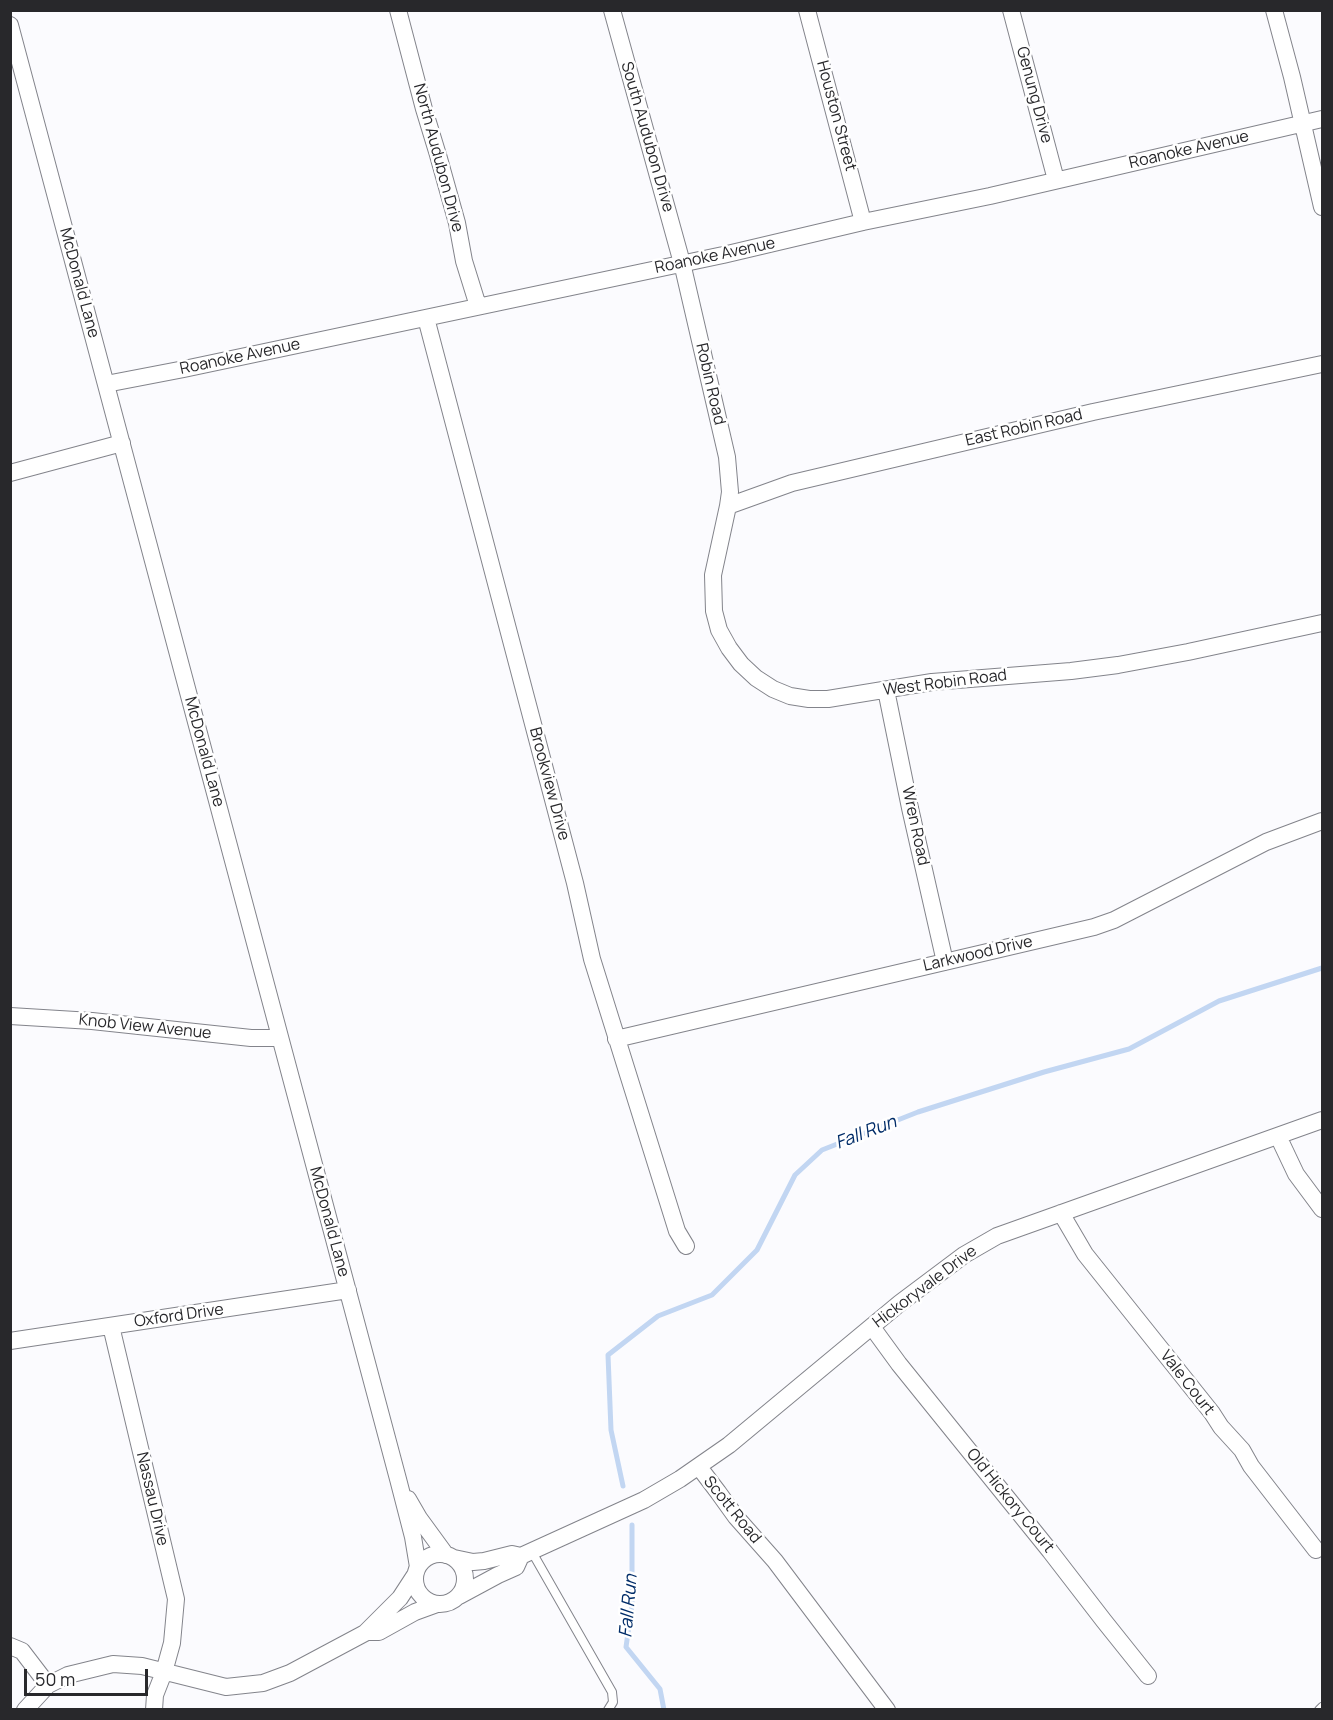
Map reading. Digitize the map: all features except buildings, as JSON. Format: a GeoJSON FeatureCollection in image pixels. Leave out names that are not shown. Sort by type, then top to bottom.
{"type":"FeatureCollection","features":[{"type":"Feature","properties":{"kind":"street","name":"North Audubon Drive"},"geometry":{"type":"LineString","coordinates":[[398,10],[478,306]]}},
{"type":"Feature","properties":{"kind":"street","name":"South Audubon Drive"},"geometry":{"type":"LineString","coordinates":[[612,10],[682,263]]}},
{"type":"Feature","properties":{"kind":"street","name":"Houston Street"},"geometry":{"type":"LineString","coordinates":[[807,10],[863,222]]}},
{"type":"Feature","properties":{"kind":"street","name":"Genung Drive"},"geometry":{"type":"LineString","coordinates":[[1011,10],[1056,180]]}},
{"type":"Feature","properties":{"kind":"street"},"geometry":{"type":"LineString","coordinates":[[1274,10],[1323,207]]}},
{"type":"Feature","properties":{"kind":"street","name":"McDonald Lane"},"geometry":{"type":"LineString","coordinates":[[10,25],[398,1479],[413,1537],[417,1571]]}},
{"type":"Feature","properties":{"kind":"street","name":"Roanoke Avenue"},"geometry":{"type":"LineString","coordinates":[[106,384],[723,255],[1323,119]]}},
{"type":"Feature","properties":{"kind":"street","name":"Robin Road"},"geometry":{"type":"LineString","coordinates":[[682,263],[727,457],[730,475],[728,506]]}},
{"type":"Feature","properties":{"kind":"street","name":"Brookview Drive"},"geometry":{"type":"LineString","coordinates":[[426,318],[575,883],[592,959],[677,1231],[686,1246]]}},
{"type":"Feature","properties":{"kind":"street","name":"East Robin Road"},"geometry":{"type":"LineString","coordinates":[[728,506],[804,480],[1092,412],[1323,364]]}},
{"type":"Feature","properties":{"kind":"street"},"geometry":{"type":"LineString","coordinates":[[10,473],[122,443]]}},
{"type":"Feature","properties":{"kind":"street","name":"West Robin Road"},"geometry":{"type":"LineString","coordinates":[[728,506],[713,575],[714,611],[719,630],[741,664],[756,678],[772,689],[790,696],[809,699],[848,697],[955,680],[1118,665],[1323,623]]}},
{"type":"Feature","properties":{"kind":"street","name":"Wren Road"},"geometry":{"type":"LineString","coordinates":[[886,690],[945,962]]}},
{"type":"Feature","properties":{"kind":"street","name":"Larkwood Drive"},"geometry":{"type":"LineString","coordinates":[[616,1039],[1094,927],[1114,920],[1266,842],[1323,821]]}},
{"type":"Feature","properties":{"kind":"street","name":"Knob View Avenue"},"geometry":{"type":"LineString","coordinates":[[10,1016],[92,1021],[251,1038],[280,1038]]}},
{"type":"Feature","properties":{"kind":"street","name":"Hickoryvale Drive"},"geometry":{"type":"LineString","coordinates":[[699,1467],[729,1445],[900,1303],[980,1245],[1014,1229],[1323,1120]]}},
{"type":"Feature","properties":{"kind":"street"},"geometry":{"type":"LineString","coordinates":[[1278,1136],[1296,1174],[1323,1209]]}},
{"type":"Feature","properties":{"kind":"street","name":"Vale Court"},"geometry":{"type":"LineString","coordinates":[[1061,1213],[1085,1254],[1221,1427],[1242,1450],[1251,1466],[1316,1550]]}},
{"type":"Feature","properties":{"kind":"street","name":"Oxford Drive"},"geometry":{"type":"LineString","coordinates":[[10,1341],[348,1290]]}},
{"type":"Feature","properties":{"kind":"street","name":"Nassau Drive"},"geometry":{"type":"LineString","coordinates":[[111,1326],[176,1599],[172,1643],[155,1695],[154,1710]]}},
{"type":"Feature","properties":{"kind":"street","name":"Old Hickory Court"},"geometry":{"type":"LineString","coordinates":[[872,1327],[1148,1676]]}},
{"type":"Feature","properties":{"kind":"street","name":"Scott Road"},"geometry":{"type":"LineString","coordinates":[[450,1556],[473,1562],[484,1562],[512,1554],[527,1554],[644,1500],[699,1467],[736,1517],[799,1592],[887,1710]]}},
{"type":"Feature","properties":{"kind":"street","name":"McDonald Lane"},"geometry":{"type":"LineString","coordinates":[[398,1479],[419,1518],[450,1556]]}},
{"type":"Feature","properties":{"kind":"street"},"geometry":{"type":"LineString","coordinates":[[25,1710],[48,1685],[68,1675],[113,1664],[142,1666],[226,1687],[263,1683],[290,1673],[365,1633],[400,1598],[417,1571],[430,1556],[438,1554],[450,1556],[460,1564],[465,1572],[466,1580],[459,1596],[452,1601],[415,1612],[378,1632],[365,1633]]}},
{"type":"Feature","properties":{"kind":"street","name":"Scott Road"},"geometry":{"type":"LineString","coordinates":[[459,1596],[516,1567],[527,1554]]}},
{"type":"Feature","properties":{"kind":"street"},"geometry":{"type":"LineString","coordinates":[[417,1571],[415,1583],[418,1590],[429,1602],[437,1604]]}},
{"type":"Feature","properties":{"kind":"street"},"geometry":{"type":"LineString","coordinates":[[10,1646],[22,1651],[48,1685]]}},
{"type":"Feature","properties":{"kind":"lane"},"geometry":{"type":"LineString","coordinates":[[527,1554],[612,1692],[613,1702],[608,1710]]}},
{"type":"Feature","properties":{"kind":"lane"},"geometry":{"type":"LineString","coordinates":[[1318,1710],[1323,1707]]}},
{"type":"Feature","properties":{"kind":"waterway","name":"Fall Run"},"geometry":{"type":"LineString","coordinates":[[623,1486],[611,1430],[608,1355],[658,1316],[712,1295],[757,1250],[795,1175],[822,1150],[918,1112],[1044,1072],[1129,1049],[1219,1001],[1322,968]]}},
{"type":"Feature","properties":{"kind":"waterway","name":"Fall Run"},"geometry":{"type":"LineString","coordinates":[[632,1525],[632,1605],[626,1647],[660,1689],[664,1710]]}}]}
